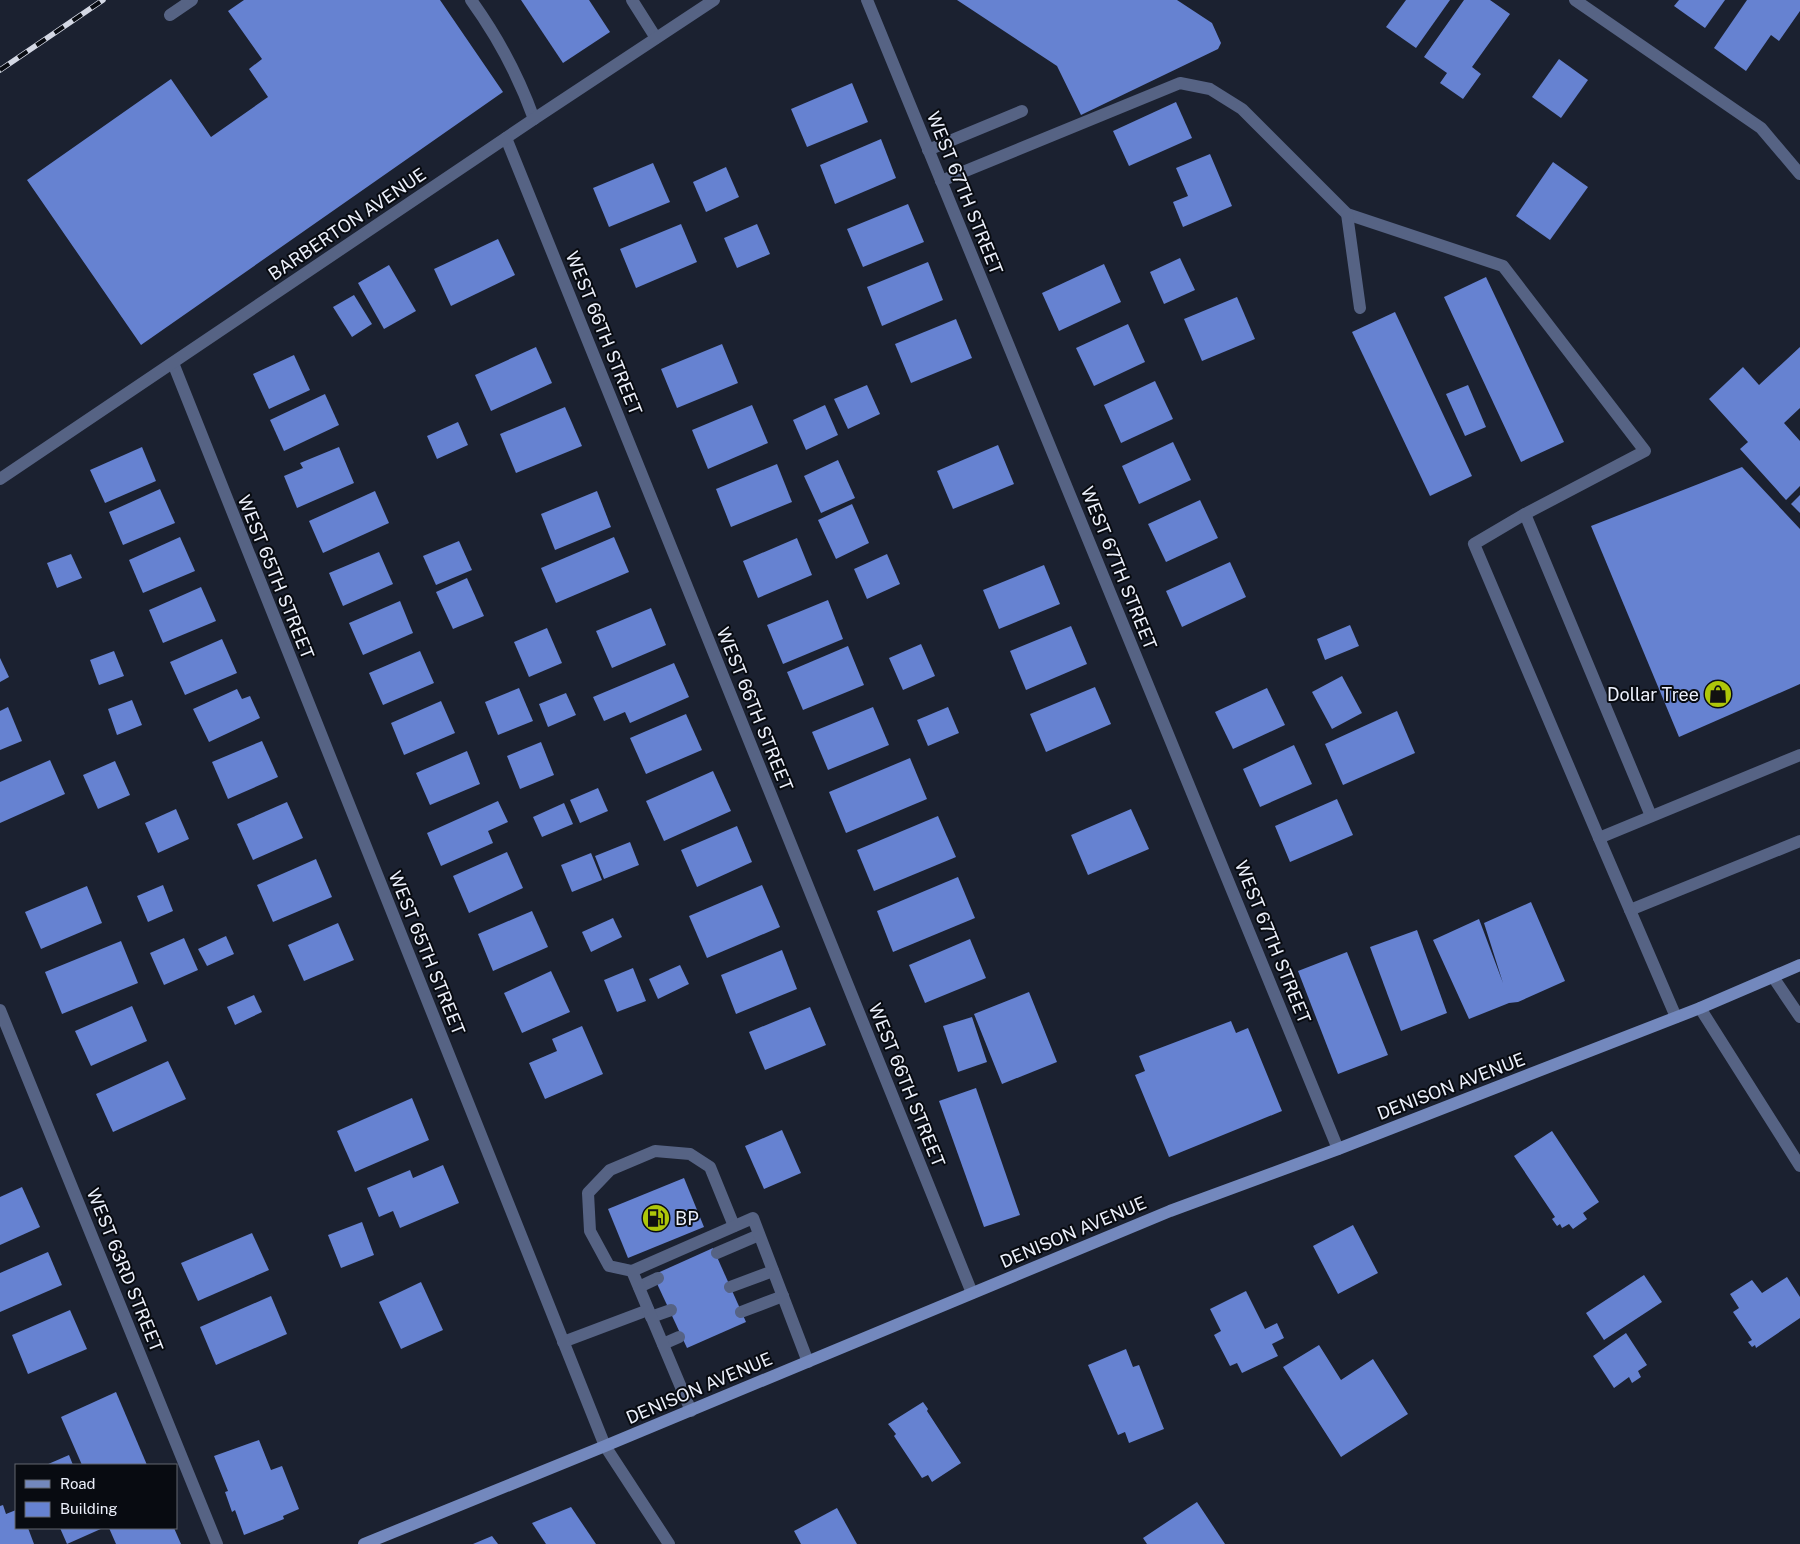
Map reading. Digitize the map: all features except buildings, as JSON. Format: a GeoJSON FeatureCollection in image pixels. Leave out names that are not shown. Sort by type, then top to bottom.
{"type":"FeatureCollection","features":[{"type":"Feature","properties":{"kind":"main road","name":"DENISON AVENUE"},"geometry":{"type":"LineString","coordinates":[[364,1544],[691,1411],[1170,1211],[1338,1149],[1700,1008],[1800,966]]}},
{"type":"Feature","properties":{"kind":"street"},"geometry":{"type":"LineString","coordinates":[[170,15],[192,0]]}},
{"type":"Feature","properties":{"kind":"street"},"geometry":{"type":"LineString","coordinates":[[471,0],[482,15],[523,89],[534,119]]}},
{"type":"Feature","properties":{"kind":"street"},"geometry":{"type":"LineString","coordinates":[[632,0],[656,38]]}},
{"type":"Feature","properties":{"kind":"street","name":"BARBERTON AVENUE"},"geometry":{"type":"LineString","coordinates":[[0,479],[714,0]]}},
{"type":"Feature","properties":{"kind":"street","name":"WEST 67TH STREET"},"geometry":{"type":"LineString","coordinates":[[867,0],[1338,1149]]}},
{"type":"Feature","properties":{"kind":"street"},"geometry":{"type":"LineString","coordinates":[[1575,0],[1761,128],[1798,166]]}},
{"type":"Feature","properties":{"kind":"street"},"geometry":{"type":"LineString","coordinates":[[941,181],[1180,83],[1210,89],[1242,109],[1347,214],[1503,266],[1644,452],[1525,514],[1474,544],[1676,1017]]}},
{"type":"Feature","properties":{"kind":"street"},"geometry":{"type":"LineString","coordinates":[[928,150],[1022,111]]}},
{"type":"Feature","properties":{"kind":"street","name":"WEST 66TH STREET"},"geometry":{"type":"LineString","coordinates":[[506,138],[972,1293]]}},
{"type":"Feature","properties":{"kind":"street"},"geometry":{"type":"LineString","coordinates":[[1347,214],[1360,308]]}},
{"type":"Feature","properties":{"kind":"street","name":"WEST 65TH STREET"},"geometry":{"type":"LineString","coordinates":[[173,363],[605,1446],[669,1544]]}},
{"type":"Feature","properties":{"kind":"street"},"geometry":{"type":"LineString","coordinates":[[1525,514],[1651,816]]}},
{"type":"Feature","properties":{"kind":"street"},"geometry":{"type":"LineString","coordinates":[[1599,838],[1800,755]]}},
{"type":"Feature","properties":{"kind":"street"},"geometry":{"type":"LineString","coordinates":[[1630,910],[1800,841]]}},
{"type":"Feature","properties":{"kind":"street"},"geometry":{"type":"LineString","coordinates":[[1773,977],[1800,1017]]}},
{"type":"Feature","properties":{"kind":"street"},"geometry":{"type":"LineString","coordinates":[[1700,1008],[1800,1166]]}},
{"type":"Feature","properties":{"kind":"street","name":"WEST 63RD STREET"},"geometry":{"type":"LineString","coordinates":[[0,1010],[217,1544]]}},
{"type":"Feature","properties":{"kind":"street"},"geometry":{"type":"LineString","coordinates":[[734,1226],[710,1167],[690,1154],[655,1151],[610,1170],[588,1192],[590,1231],[609,1266],[632,1271],[753,1218],[808,1362]]}},
{"type":"Feature","properties":{"kind":"street"},"geometry":{"type":"LineString","coordinates":[[717,1253],[759,1235]]}},
{"type":"Feature","properties":{"kind":"street"},"geometry":{"type":"LineString","coordinates":[[632,1271],[691,1411]]}},
{"type":"Feature","properties":{"kind":"street"},"geometry":{"type":"LineString","coordinates":[[730,1287],[773,1271]]}},
{"type":"Feature","properties":{"kind":"street"},"geometry":{"type":"LineString","coordinates":[[639,1287],[658,1278]]}},
{"type":"Feature","properties":{"kind":"street"},"geometry":{"type":"LineString","coordinates":[[741,1312],[783,1296]]}},
{"type":"Feature","properties":{"kind":"street"},"geometry":{"type":"LineString","coordinates":[[563,1342],[650,1313],[671,1310]]}},
{"type":"Feature","properties":{"kind":"street"},"geometry":{"type":"LineString","coordinates":[[663,1344],[679,1337]]}},
{"type":"Feature","properties":{"kind":"railway"},"geometry":{"type":"LineString","coordinates":[[0,70],[103,0]]}},
{"type":"Feature","properties":{"kind":"place","name":"Dollar Tree"},"geometry":{"type":"Point","coordinates":[1718,694]}},
{"type":"Feature","properties":{"kind":"place","name":"BP"},"geometry":{"type":"Point","coordinates":[656,1218]}}]}
